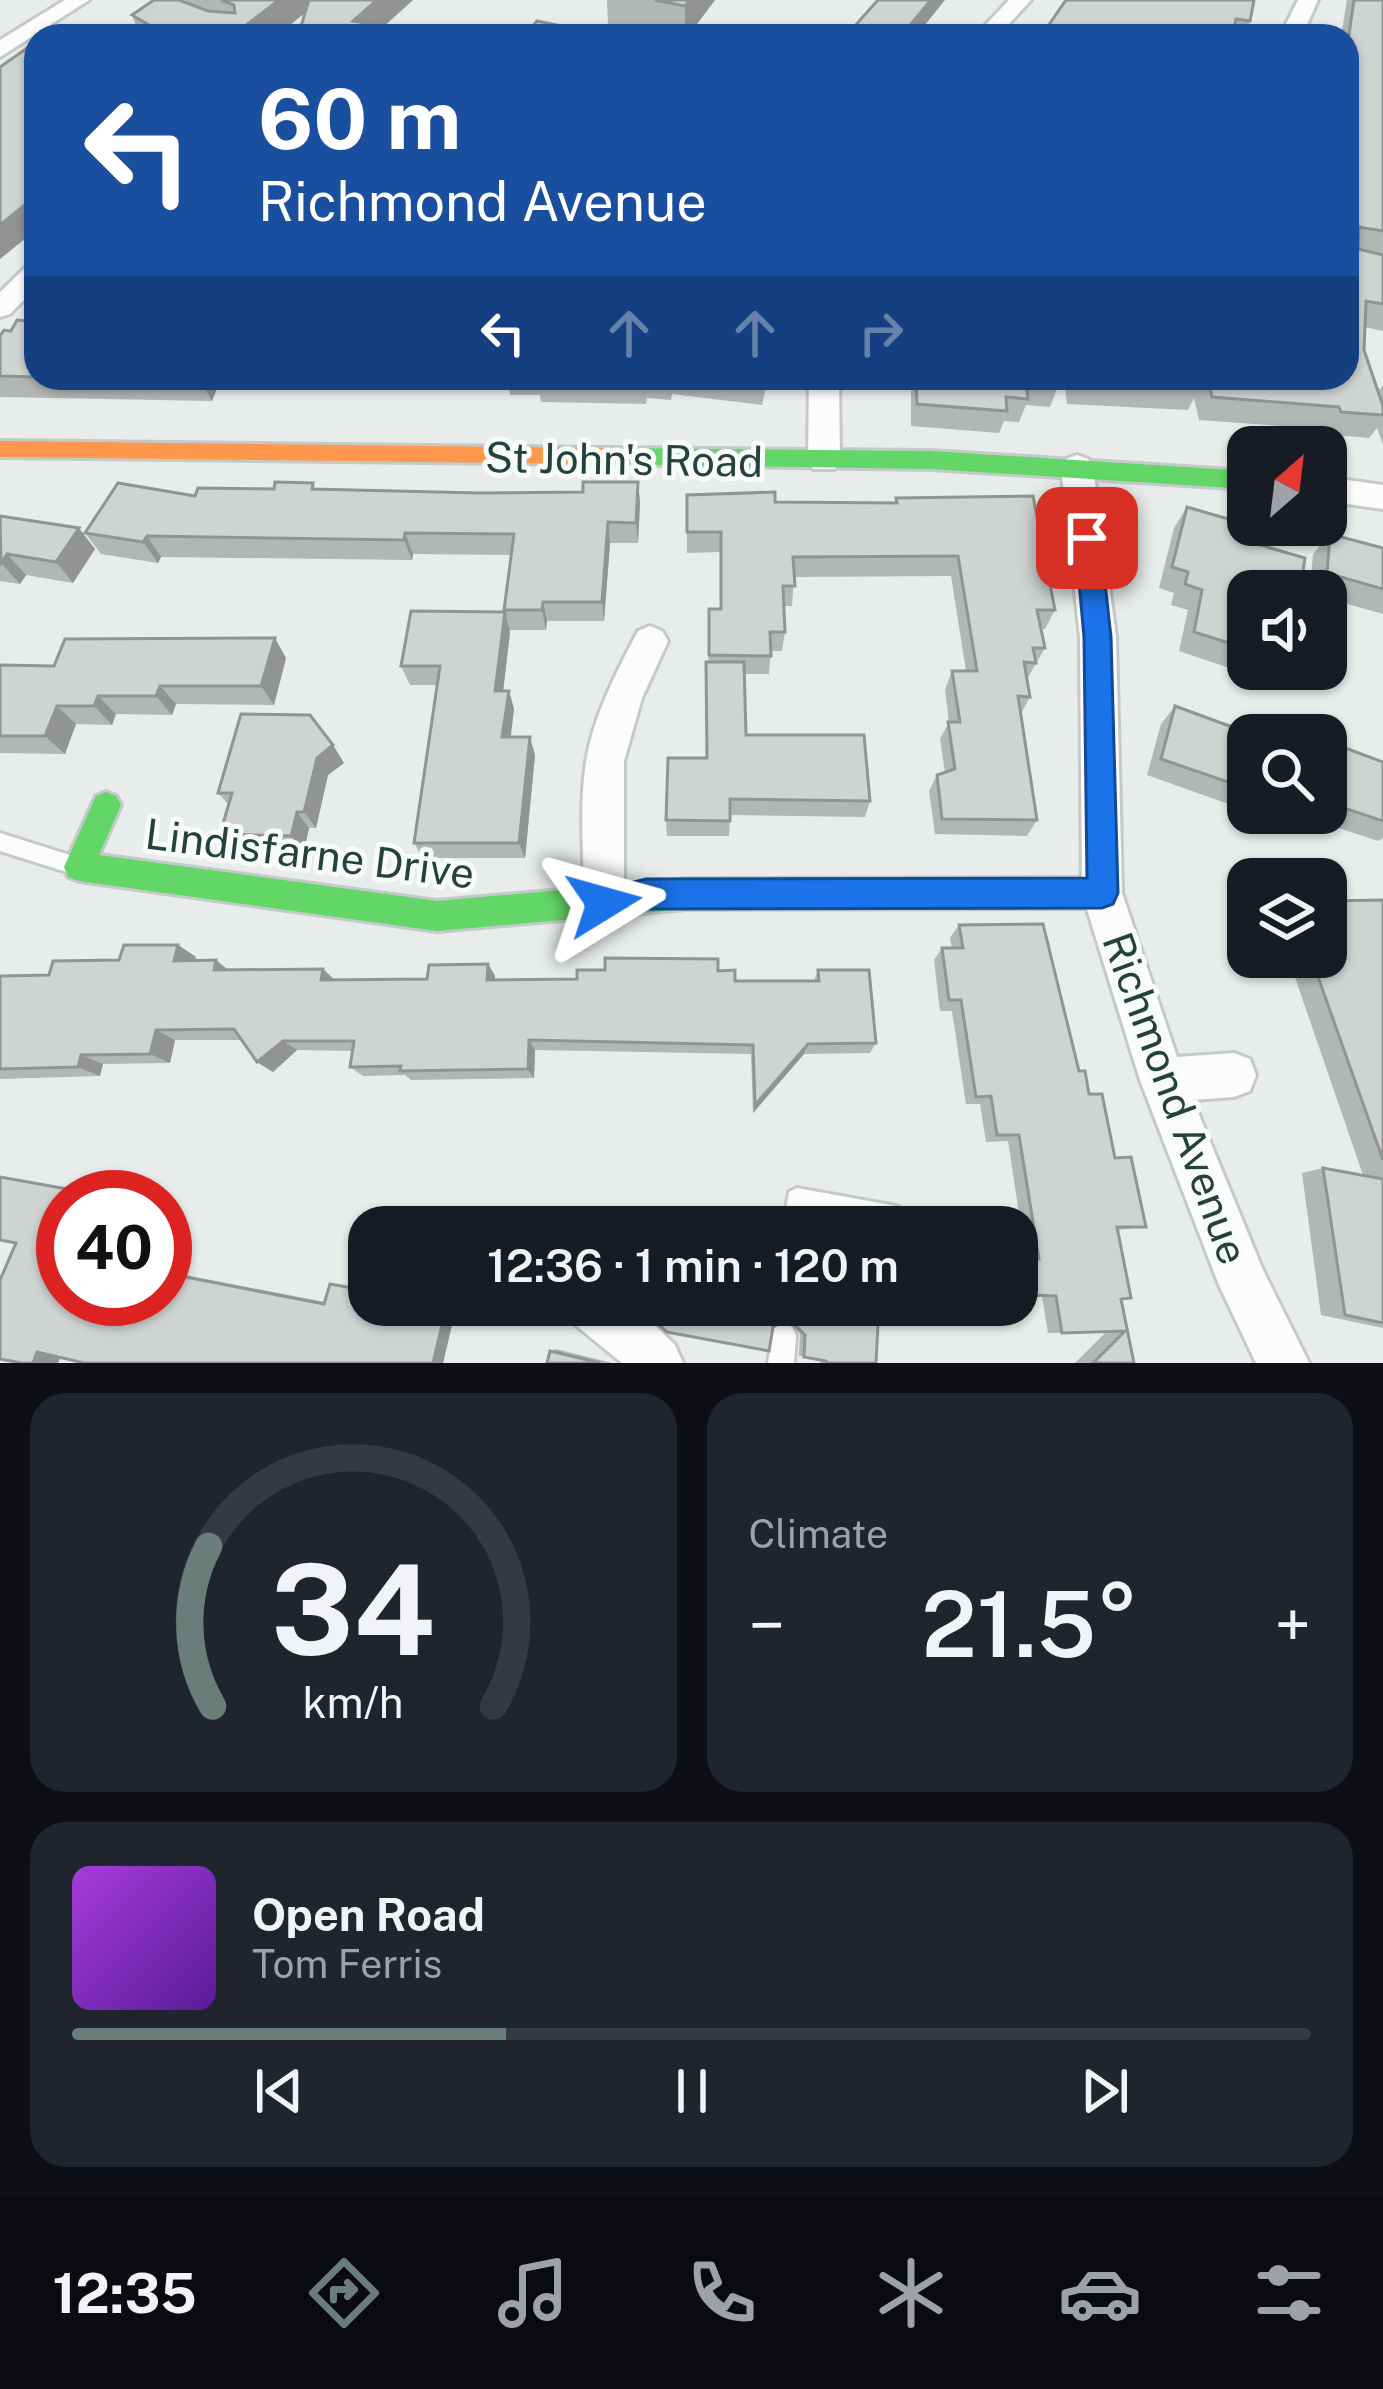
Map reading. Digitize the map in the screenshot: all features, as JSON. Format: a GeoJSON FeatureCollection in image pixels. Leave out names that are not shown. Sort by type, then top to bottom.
{"type":"FeatureCollection","features":[{"type":"Feature","properties":{"kind":"street"},"geometry":{"type":"LineString","coordinates":[[41,24],[79,0]]}},
{"type":"Feature","properties":{"kind":"street"},"geometry":{"type":"LineString","coordinates":[[998,24],[1021,0]]}},
{"type":"Feature","properties":{"kind":"street"},"geometry":{"type":"LineString","coordinates":[[0,308],[24,285]]}},
{"type":"Feature","properties":{"kind":"street"},"geometry":{"type":"LineString","coordinates":[[824,390],[824,461]]}},
{"type":"Feature","properties":{"kind":"street","name":"St John's Road"},"geometry":{"type":"LineString","coordinates":[[0,449],[1077,466],[1227,478]]}},
{"type":"Feature","properties":{"kind":"street","name":"Richmond Avenue"},"geometry":{"type":"LineString","coordinates":[[1077,466],[1098,637],[1102,893],[1162,1081],[1244,1285],[1283,1363]]}},
{"type":"Feature","properties":{"kind":"street"},"geometry":{"type":"LineString","coordinates":[[1347,492],[1383,497]]}},
{"type":"Feature","properties":{"kind":"street"},"geometry":{"type":"LineString","coordinates":[[604,903],[605,761],[624,698],[650,641]]}},
{"type":"Feature","properties":{"kind":"street","name":"Lindisfarne Drive"},"geometry":{"type":"LineString","coordinates":[[106,805],[79,867],[437,916],[488,917],[646,894],[1102,893]]}},
{"type":"Feature","properties":{"kind":"street"},"geometry":{"type":"LineString","coordinates":[[1162,1081],[1234,1075]]}},
{"type":"Feature","properties":{"kind":"street"},"geometry":{"type":"LineString","coordinates":[[621,1326],[657,1363]]}},
{"type":"Feature","properties":{"kind":"lane"},"geometry":{"type":"LineString","coordinates":[[0,842],[79,867]]}},
{"type":"Feature","properties":{"kind":"lane"},"geometry":{"type":"LineString","coordinates":[[797,1206],[797,1200],[830,1206]]}},
{"type":"Feature","properties":{"kind":"building"},"geometry":{"type":"Polygon","coordinates":[[[154,0],[179,0],[208,11],[235,13],[234,5],[221,0],[279,0],[248,24],[147,24],[132,15],[154,0]]]}},
{"type":"Feature","properties":{"kind":"building"},"geometry":{"type":"Polygon","coordinates":[[[309,0],[377,0],[353,21],[372,24],[302,24],[309,0]]]}},
{"type":"Feature","properties":{"kind":"building"},"geometry":{"type":"Polygon","coordinates":[[[655,0],[690,0],[685,6],[655,0]]]}},
{"type":"Feature","properties":{"kind":"building"},"geometry":{"type":"Polygon","coordinates":[[[878,0],[931,0],[911,24],[857,24],[878,0]]]}},
{"type":"Feature","properties":{"kind":"building"},"geometry":{"type":"Polygon","coordinates":[[[1066,0],[1254,0],[1250,21],[1236,19],[1235,24],[1049,24],[1066,0]]]}},
{"type":"Feature","properties":{"kind":"building"},"geometry":{"type":"Polygon","coordinates":[[[1354,0],[1383,0],[1383,231],[1359,227],[1359,24],[1350,24],[1354,0]]]}},
{"type":"Feature","properties":{"kind":"building"},"geometry":{"type":"Polygon","coordinates":[[[24,50],[24,206],[0,225],[0,67],[24,50]]]}},
{"type":"Feature","properties":{"kind":"building"},"geometry":{"type":"Polygon","coordinates":[[[1359,249],[1383,255],[1383,304],[1366,301],[1364,350],[1383,415],[1212,397],[1211,390],[1359,390],[1359,249]]]}},
{"type":"Feature","properties":{"kind":"building"},"geometry":{"type":"Polygon","coordinates":[[[17,320],[24,321],[24,377],[0,376],[0,336],[4,330],[11,331],[17,320]]]}},
{"type":"Feature","properties":{"kind":"building"},"geometry":{"type":"Polygon","coordinates":[[[916,390],[1027,390],[1028,399],[1006,397],[1007,411],[917,404],[916,390]]]}},
{"type":"Feature","properties":{"kind":"building"},"geometry":{"type":"Polygon","coordinates":[[[275,482],[313,483],[312,489],[480,493],[583,492],[583,482],[638,482],[636,523],[608,522],[602,602],[543,602],[542,610],[504,610],[514,534],[405,533],[404,540],[147,536],[143,542],[85,533],[118,483],[195,496],[198,488],[274,489],[275,482]]]}},
{"type":"Feature","properties":{"kind":"building"},"geometry":{"type":"Polygon","coordinates":[[[775,492],[775,502],[897,503],[896,498],[1033,496],[1055,610],[1037,610],[1045,648],[1033,648],[1036,663],[1024,662],[1030,697],[1018,696],[1037,820],[942,819],[937,775],[955,769],[948,722],[960,722],[952,671],[977,671],[958,556],[793,557],[795,586],[783,586],[785,632],[770,632],[771,656],[709,655],[709,609],[721,609],[721,532],[687,532],[687,495],[775,492]]]}},
{"type":"Feature","properties":{"kind":"building"},"geometry":{"type":"Polygon","coordinates":[[[1187,507],[1227,519],[1227,546],[1263,546],[1305,558],[1303,570],[1227,570],[1227,642],[1194,632],[1202,590],[1185,584],[1188,572],[1172,567],[1187,507]]]}},
{"type":"Feature","properties":{"kind":"building"},"geometry":{"type":"Polygon","coordinates":[[[0,516],[79,528],[56,562],[7,554],[1,563],[0,516]]]}},
{"type":"Feature","properties":{"kind":"building"},"geometry":{"type":"Polygon","coordinates":[[[1347,538],[1383,548],[1383,589],[1347,579],[1347,570],[1327,570],[1329,546],[1347,546],[1347,538]]]}},
{"type":"Feature","properties":{"kind":"building"},"geometry":{"type":"Polygon","coordinates":[[[411,611],[505,612],[495,691],[509,691],[502,737],[530,737],[519,843],[414,843],[440,666],[401,666],[411,611]]]}},
{"type":"Feature","properties":{"kind":"building"},"geometry":{"type":"Polygon","coordinates":[[[275,638],[261,686],[160,686],[156,696],[98,696],[94,706],[57,706],[45,736],[0,736],[0,665],[54,666],[65,639],[275,638]]]}},
{"type":"Feature","properties":{"kind":"building"},"geometry":{"type":"Polygon","coordinates":[[[706,662],[744,662],[746,735],[864,735],[870,801],[730,799],[730,821],[666,820],[668,758],[707,758],[706,662]]]}},
{"type":"Feature","properties":{"kind":"building"},"geometry":{"type":"Polygon","coordinates":[[[1175,706],[1227,725],[1227,782],[1161,759],[1175,706]]]}},
{"type":"Feature","properties":{"kind":"building"},"geometry":{"type":"Polygon","coordinates":[[[241,714],[310,715],[333,745],[317,758],[304,812],[297,812],[291,836],[220,834],[232,793],[218,793],[241,714]]]}},
{"type":"Feature","properties":{"kind":"building"},"geometry":{"type":"Polygon","coordinates":[[[1347,749],[1383,762],[1383,821],[1347,809],[1347,749]]]}},
{"type":"Feature","properties":{"kind":"building"},"geometry":{"type":"Polygon","coordinates":[[[1383,900],[1383,1160],[1318,978],[1347,978],[1347,901],[1383,900]]]}},
{"type":"Feature","properties":{"kind":"building"},"geometry":{"type":"Polygon","coordinates":[[[1043,924],[1079,1071],[1085,1071],[1089,1094],[1102,1094],[1115,1158],[1131,1157],[1146,1227],[1117,1227],[1131,1298],[1121,1299],[1134,1363],[1093,1363],[1125,1331],[1062,1333],[1056,1296],[1038,1295],[1038,1206],[1030,1206],[1019,1135],[997,1135],[991,1096],[976,1097],[961,1000],[949,1000],[942,948],[963,948],[959,925],[1043,924]]]}},
{"type":"Feature","properties":{"kind":"building"},"geometry":{"type":"Polygon","coordinates":[[[124,945],[178,945],[174,961],[216,960],[214,970],[323,969],[321,980],[427,979],[429,965],[488,964],[487,980],[577,979],[577,970],[605,970],[605,958],[718,959],[718,971],[735,970],[735,981],[819,981],[818,970],[869,970],[876,1043],[808,1044],[755,1105],[753,1045],[529,1040],[528,1069],[400,1071],[401,1066],[350,1067],[354,1041],[283,1041],[257,1062],[234,1029],[156,1030],[150,1054],[81,1055],[78,1067],[0,1069],[0,976],[49,975],[53,961],[119,960],[124,945]]]}},
{"type":"Feature","properties":{"kind":"building"},"geometry":{"type":"Polygon","coordinates":[[[1323,1168],[1383,1179],[1383,1323],[1345,1315],[1323,1168]]]}},
{"type":"Feature","properties":{"kind":"building"},"geometry":{"type":"Polygon","coordinates":[[[0,1177],[36,1183],[36,1326],[192,1326],[192,1278],[324,1304],[330,1284],[348,1287],[348,1326],[442,1326],[433,1363],[84,1363],[37,1352],[33,1363],[0,1359],[0,1280],[16,1243],[0,1240],[0,1177]]]}},
{"type":"Feature","properties":{"kind":"building"},"geometry":{"type":"Polygon","coordinates":[[[661,1326],[775,1326],[769,1351],[667,1332],[661,1326]]]}},
{"type":"Feature","properties":{"kind":"building"},"geometry":{"type":"Polygon","coordinates":[[[796,1326],[878,1326],[876,1363],[826,1363],[804,1357],[805,1335],[796,1326]]]}},
{"type":"Feature","properties":{"kind":"building"},"geometry":{"type":"Polygon","coordinates":[[[550,1351],[600,1363],[547,1363],[550,1351]]]}},
{"type":"Feature","properties":{"kind":"traffic: fast"},"geometry":{"type":"LineString","coordinates":[[603,456],[931,460],[1227,479]]}},
{"type":"Feature","properties":{"kind":"traffic: fast"},"geometry":{"type":"LineString","coordinates":[[106,805],[79,867],[437,916],[686,894]]}},
{"type":"Feature","properties":{"kind":"traffic: slow"},"geometry":{"type":"LineString","coordinates":[[0,449],[603,456]]}},
{"type":"Feature","properties":{"kind":"traffic: slow"},"geometry":{"type":"LineString","coordinates":[[686,894],[1102,893]]}},
{"type":"Feature","properties":{"kind":"route"},"geometry":{"type":"LineString","coordinates":[[604,903],[646,894],[1102,893],[1098,637],[1087,538]]}}]}
